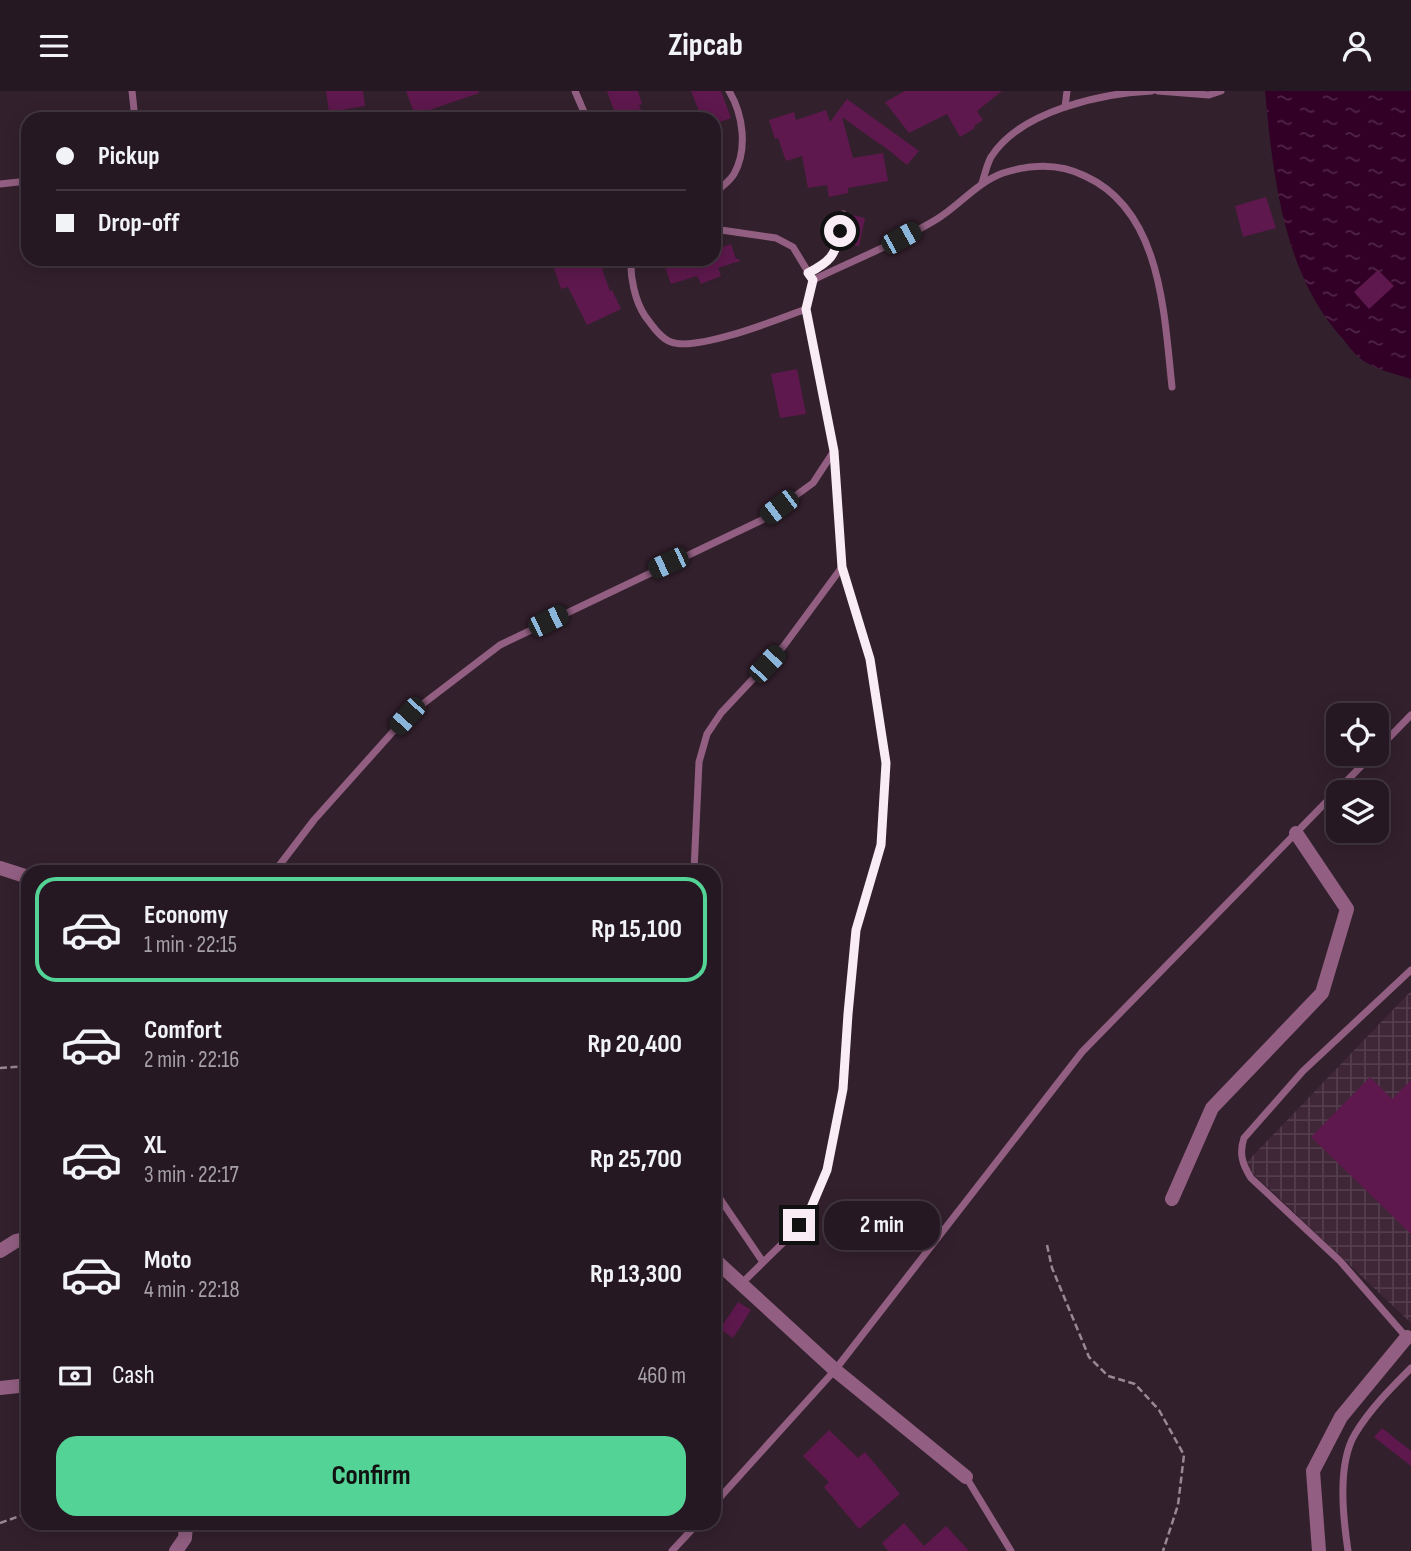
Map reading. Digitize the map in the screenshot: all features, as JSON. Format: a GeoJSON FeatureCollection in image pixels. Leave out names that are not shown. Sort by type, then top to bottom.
{"type":"FeatureCollection","features":[{"type":"Feature","properties":{"kind":"street"},"geometry":{"type":"LineString","coordinates":[[1172,1199],[1212,1108],[1322,993],[1347,909],[1296,833]]}},
{"type":"Feature","properties":{"kind":"street"},"geometry":{"type":"LineString","coordinates":[[0,868],[21,875]]}},
{"type":"Feature","properties":{"kind":"street"},"geometry":{"type":"LineString","coordinates":[[0,1251],[21,1240]]}},
{"type":"Feature","properties":{"kind":"street"},"geometry":{"type":"LineString","coordinates":[[721,1265],[835,1370],[966,1477]]}},
{"type":"Feature","properties":{"kind":"street"},"geometry":{"type":"LineString","coordinates":[[1318,1551],[1313,1471],[1341,1417],[1409,1340]]}},
{"type":"Feature","properties":{"kind":"street"},"geometry":{"type":"LineString","coordinates":[[0,1388],[21,1386]]}},
{"type":"Feature","properties":{"kind":"street"},"geometry":{"type":"LineString","coordinates":[[176,1551],[185,1538],[186,1530]]}},
{"type":"Feature","properties":{"kind":"lane"},"geometry":{"type":"LineString","coordinates":[[132,91],[134,112]]}},
{"type":"Feature","properties":{"kind":"lane"},"geometry":{"type":"LineString","coordinates":[[575,91],[584,112]]}},
{"type":"Feature","properties":{"kind":"lane"},"geometry":{"type":"LineString","coordinates":[[721,187],[734,174],[743,145],[740,117],[729,91]]}},
{"type":"Feature","properties":{"kind":"lane"},"geometry":{"type":"LineString","coordinates":[[1065,107],[1068,91]]}},
{"type":"Feature","properties":{"kind":"lane"},"geometry":{"type":"LineString","coordinates":[[982,183],[991,158],[1007,139],[1031,122],[1065,107],[1133,91],[1152,91]]}},
{"type":"Feature","properties":{"kind":"lane"},"geometry":{"type":"LineString","coordinates":[[1158,91],[1209,95],[1221,91]]}},
{"type":"Feature","properties":{"kind":"lane"},"geometry":{"type":"LineString","coordinates":[[810,277],[901,238],[939,217],[982,183],[1003,173],[1050,165],[1073,170],[1101,183],[1136,218],[1157,274],[1172,387]]}},
{"type":"Feature","properties":{"kind":"lane"},"geometry":{"type":"LineString","coordinates":[[0,184],[21,182]]}},
{"type":"Feature","properties":{"kind":"lane"},"geometry":{"type":"LineString","coordinates":[[810,277],[837,249],[843,214]]}},
{"type":"Feature","properties":{"kind":"lane"},"geometry":{"type":"LineString","coordinates":[[721,230],[776,238],[793,247],[810,277],[806,309],[834,451],[842,567],[870,659],[886,763],[881,845],[856,930],[843,1089],[827,1170],[810,1210],[787,1239],[742,1283]]}},
{"type":"Feature","properties":{"kind":"lane"},"geometry":{"type":"LineString","coordinates":[[632,266],[635,291],[643,312],[657,332],[671,342],[704,342],[806,309]]}},
{"type":"Feature","properties":{"kind":"lane"},"geometry":{"type":"LineString","coordinates":[[280,865],[314,820],[407,716],[500,645],[762,520],[813,483],[834,451]]}},
{"type":"Feature","properties":{"kind":"lane"},"geometry":{"type":"LineString","coordinates":[[694,865],[699,762],[707,734],[721,713],[783,647],[842,567]]}},
{"type":"Feature","properties":{"kind":"lane"},"geometry":{"type":"LineString","coordinates":[[1389,738],[1411,715]]}},
{"type":"Feature","properties":{"kind":"lane"},"geometry":{"type":"LineString","coordinates":[[721,1496],[835,1370],[1082,1052],[1361,766]]}},
{"type":"Feature","properties":{"kind":"lane"},"geometry":{"type":"LineString","coordinates":[[1409,1340],[1340,1261],[1251,1178],[1245,1168],[1241,1147],[1244,1137],[1303,1071],[1411,970]]}},
{"type":"Feature","properties":{"kind":"lane"},"geometry":{"type":"LineString","coordinates":[[721,1200],[763,1262]]}},
{"type":"Feature","properties":{"kind":"lane"},"geometry":{"type":"LineString","coordinates":[[1348,1551],[1343,1519],[1345,1464],[1354,1436],[1378,1402],[1411,1368]]}},
{"type":"Feature","properties":{"kind":"lane"},"geometry":{"type":"LineString","coordinates":[[966,1477],[1011,1551]]}},
{"type":"Feature","properties":{"kind":"lane"},"geometry":{"type":"LineString","coordinates":[[672,1551],[692,1530]]}},
{"type":"Feature","properties":{"kind":"path"},"geometry":{"type":"LineString","coordinates":[[0,1069],[21,1067]]}},
{"type":"Feature","properties":{"kind":"path"},"geometry":{"type":"LineString","coordinates":[[1047,1245],[1052,1268],[1089,1357],[1108,1376],[1135,1384],[1159,1410],[1184,1455],[1178,1506],[1163,1551]]}},
{"type":"Feature","properties":{"kind":"path"},"geometry":{"type":"LineString","coordinates":[[0,1523],[21,1516]]}},
{"type":"Feature","properties":{"kind":"shaded area"},"geometry":{"type":"Polygon","coordinates":[[[1411,991],[1411,1323],[1244,1165],[1411,991]]]}},
{"type":"Feature","properties":{"kind":"water"},"geometry":{"type":"Polygon","coordinates":[[[1265,91],[1411,91],[1411,379],[1378,368],[1358,357],[1323,313],[1307,285],[1284,222],[1272,156],[1265,91]]]}},
{"type":"Feature","properties":{"kind":"building"},"geometry":{"type":"Polygon","coordinates":[[[326,91],[363,91],[365,106],[329,112],[326,91]]]}},
{"type":"Feature","properties":{"kind":"building"},"geometry":{"type":"Polygon","coordinates":[[[406,91],[479,91],[424,112],[414,112],[406,91]]]}},
{"type":"Feature","properties":{"kind":"building"},"geometry":{"type":"Polygon","coordinates":[[[607,91],[638,91],[642,112],[614,112],[607,91]]]}},
{"type":"Feature","properties":{"kind":"building"},"geometry":{"type":"Polygon","coordinates":[[[691,91],[721,91],[731,118],[721,122],[721,112],[699,112],[691,91]]]}},
{"type":"Feature","properties":{"kind":"building"},"geometry":{"type":"Polygon","coordinates":[[[905,91],[1002,91],[977,111],[983,120],[960,137],[947,114],[909,133],[885,102],[905,91]]]}},
{"type":"Feature","properties":{"kind":"building"},"geometry":{"type":"Polygon","coordinates":[[[847,99],[919,151],[907,165],[842,117],[853,158],[883,153],[888,181],[848,188],[848,193],[829,197],[827,185],[808,188],[802,156],[786,161],[769,120],[794,112],[796,120],[826,110],[830,122],[847,99]]]}},
{"type":"Feature","properties":{"kind":"building"},"geometry":{"type":"Polygon","coordinates":[[[1266,197],[1276,228],[1243,237],[1235,206],[1266,197]]]}},
{"type":"Feature","properties":{"kind":"building"},"geometry":{"type":"Polygon","coordinates":[[[852,215],[865,218],[859,246],[846,244],[852,215]]]}},
{"type":"Feature","properties":{"kind":"building"},"geometry":{"type":"Polygon","coordinates":[[[731,244],[736,259],[740,261],[718,268],[721,276],[701,284],[697,276],[671,284],[665,267],[721,266],[721,248],[731,244]]]}},
{"type":"Feature","properties":{"kind":"building"},"geometry":{"type":"Polygon","coordinates":[[[553,266],[609,266],[602,269],[610,291],[612,290],[621,309],[587,325],[568,287],[561,289],[553,266]]]}},
{"type":"Feature","properties":{"kind":"building"},"geometry":{"type":"Polygon","coordinates":[[[1378,270],[1394,286],[1369,309],[1354,292],[1378,270]]]}},
{"type":"Feature","properties":{"kind":"building"},"geometry":{"type":"Polygon","coordinates":[[[797,369],[806,414],[780,418],[771,374],[797,369]]]}},
{"type":"Feature","properties":{"kind":"building"},"geometry":{"type":"Polygon","coordinates":[[[1370,1077],[1392,1099],[1411,1080],[1411,1234],[1311,1137],[1370,1077]]]}},
{"type":"Feature","properties":{"kind":"building"},"geometry":{"type":"Polygon","coordinates":[[[738,1302],[751,1310],[733,1338],[721,1328],[738,1302]]]}},
{"type":"Feature","properties":{"kind":"building"},"geometry":{"type":"Polygon","coordinates":[[[1382,1428],[1411,1451],[1411,1466],[1374,1437],[1382,1428]]]}},
{"type":"Feature","properties":{"kind":"building"},"geometry":{"type":"Polygon","coordinates":[[[829,1430],[858,1458],[865,1452],[900,1494],[859,1529],[824,1487],[829,1482],[803,1456],[829,1430]]]}},
{"type":"Feature","properties":{"kind":"building"},"geometry":{"type":"Polygon","coordinates":[[[904,1523],[924,1546],[946,1526],[969,1551],[888,1551],[882,1543],[904,1523]]]}},
{"type":"Feature","properties":{"kind":"route"},"geometry":{"type":"LineString","coordinates":[[799,1225],[810,1210],[827,1170],[843,1089],[856,930],[881,845],[886,763],[870,659],[842,567],[834,451],[806,309],[813,280],[808,273],[831,258],[837,249],[840,231]]}}]}
